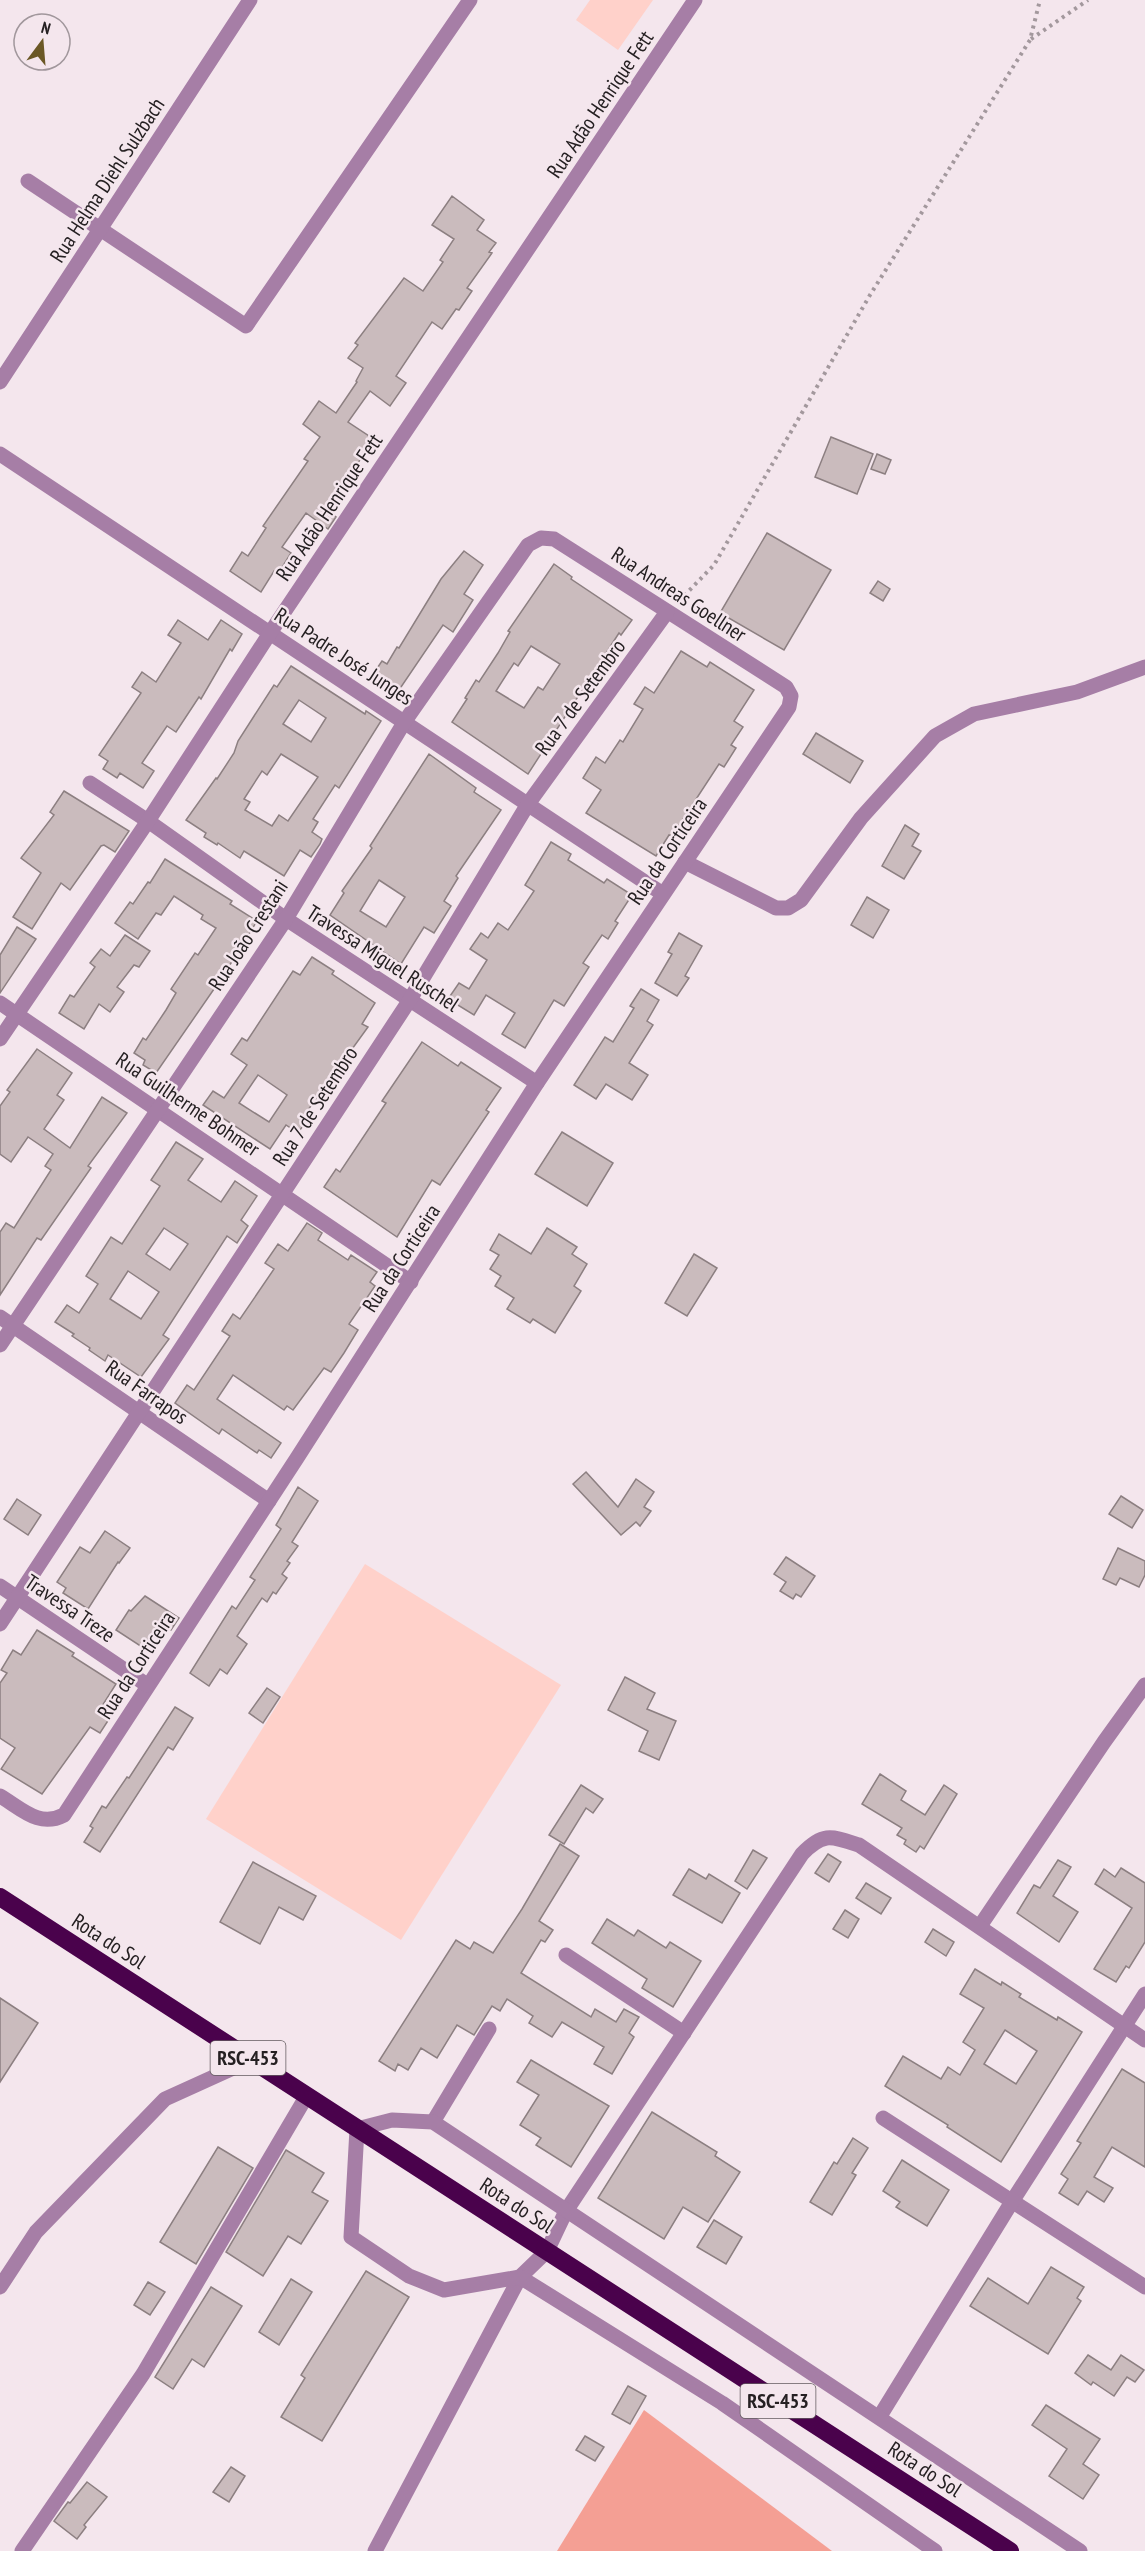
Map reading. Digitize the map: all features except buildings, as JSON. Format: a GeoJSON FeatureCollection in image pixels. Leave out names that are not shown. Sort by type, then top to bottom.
{"type":"FeatureCollection","features":[{"type":"Feature","properties":{"kind":"highway","name":"Rota do Sol"},"geometry":{"type":"LineString","coordinates":[[0,1897],[1010,2551]]}},
{"type":"Feature","properties":{"kind":"street","name":"Rua Helma Diehl Sulzbach"},"geometry":{"type":"LineString","coordinates":[[0,382],[250,0]]}},
{"type":"Feature","properties":{"kind":"street"},"geometry":{"type":"LineString","coordinates":[[28,181],[246,326],[470,0]]}},
{"type":"Feature","properties":{"kind":"street","name":"Rua Adão Henrique Fett"},"geometry":{"type":"LineString","coordinates":[[0,1039],[148,821],[270,633],[695,0]]}},
{"type":"Feature","properties":{"kind":"street","name":"Rua Padre José Junges"},"geometry":{"type":"LineString","coordinates":[[0,454],[663,894]]}},
{"type":"Feature","properties":{"kind":"street","name":"Rua Andreas Goellner"},"geometry":{"type":"LineString","coordinates":[[528,545],[541,538],[554,539],[786,687],[791,696],[789,707]]}},
{"type":"Feature","properties":{"kind":"street","name":"Rua João Crestani"},"geometry":{"type":"LineString","coordinates":[[0,1345],[286,919],[405,721],[528,545]]}},
{"type":"Feature","properties":{"kind":"street","name":"Rua 7 de Setembro"},"geometry":{"type":"LineString","coordinates":[[0,1624],[409,1000],[528,804],[667,612]]}},
{"type":"Feature","properties":{"kind":"street"},"geometry":{"type":"LineString","coordinates":[[686,862],[776,908],[788,908],[801,900],[861,818],[935,736],[974,714],[1077,692],[1145,667]]}},
{"type":"Feature","properties":{"kind":"street","name":"Rua da Corticeira"},"geometry":{"type":"LineString","coordinates":[[0,1796],[42,1821],[52,1821],[64,1815],[147,1684],[411,1282],[537,1083],[789,707]]}},
{"type":"Feature","properties":{"kind":"street","name":"Travessa Miguel Ruschel"},"geometry":{"type":"LineString","coordinates":[[90,783],[148,821],[286,919],[537,1083]]}},
{"type":"Feature","properties":{"kind":"street","name":"Rua Guilherme Bohmer"},"geometry":{"type":"LineString","coordinates":[[0,1003],[411,1282]]}},
{"type":"Feature","properties":{"kind":"street","name":"Rua Farrapos"},"geometry":{"type":"LineString","coordinates":[[0,1317],[269,1501]]}},
{"type":"Feature","properties":{"kind":"street","name":"Travessa Treze"},"geometry":{"type":"LineString","coordinates":[[0,1586],[147,1684]]}},
{"type":"Feature","properties":{"kind":"street"},"geometry":{"type":"LineString","coordinates":[[980,1926],[1145,1685]]}},
{"type":"Feature","properties":{"kind":"street"},"geometry":{"type":"LineString","coordinates":[[375,2551],[520,2277],[547,2252],[566,2211],[802,1854],[815,1840],[833,1836],[859,1845],[1145,2040]]}},
{"type":"Feature","properties":{"kind":"street"},"geometry":{"type":"LineString","coordinates":[[566,1954],[684,2033]]}},
{"type":"Feature","properties":{"kind":"street"},"geometry":{"type":"LineString","coordinates":[[880,2416],[1013,2200],[1145,1994]]}},
{"type":"Feature","properties":{"kind":"street"},"geometry":{"type":"LineString","coordinates":[[433,2122],[489,2030]]}},
{"type":"Feature","properties":{"kind":"street"},"geometry":{"type":"LineString","coordinates":[[0,2287],[36,2232],[165,2099],[252,2060]]}},
{"type":"Feature","properties":{"kind":"street"},"geometry":{"type":"LineString","coordinates":[[22,2551],[143,2374],[306,2097]]}},
{"type":"Feature","properties":{"kind":"street"},"geometry":{"type":"LineString","coordinates":[[884,2118],[1145,2287]]}},
{"type":"Feature","properties":{"kind":"street"},"geometry":{"type":"LineString","coordinates":[[935,2551],[722,2403],[520,2277],[444,2290],[409,2276],[351,2237],[357,2128],[392,2120],[433,2122],[880,2416],[1080,2551]]}},
{"type":"Feature","properties":{"kind":"path"},"geometry":{"type":"LineString","coordinates":[[667,612],[714,565],[870,295],[1030,40],[1040,0]]}},
{"type":"Feature","properties":{"kind":"path"},"geometry":{"type":"LineString","coordinates":[[1030,40],[1088,0]]}},
{"type":"Feature","properties":{"kind":"shaded area"},"geometry":{"type":"Polygon","coordinates":[[[590,0],[653,0],[618,50],[576,20],[590,0]]]}},
{"type":"Feature","properties":{"kind":"shaded area"},"geometry":{"type":"Polygon","coordinates":[[[365,1564],[561,1685],[401,1940],[206,1819],[365,1564]]]}},
{"type":"Feature","properties":{"kind":"shaded area"},"geometry":{"type":"Polygon","coordinates":[[[644,2410],[832,2551],[557,2551],[644,2410]]]}}]}
